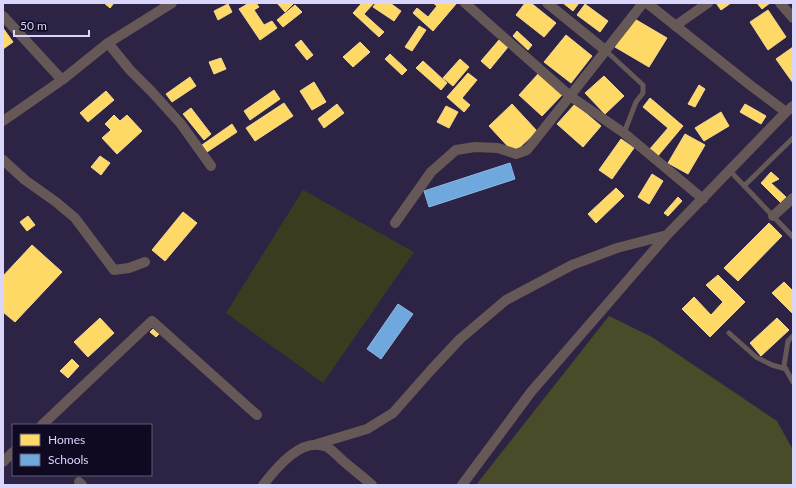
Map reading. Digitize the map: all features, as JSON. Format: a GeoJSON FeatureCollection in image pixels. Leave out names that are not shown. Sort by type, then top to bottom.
{"type":"FeatureCollection","features":[{"type":"Feature","properties":{"kind":"street"},"geometry":{"type":"LineString","coordinates":[[3,121],[62,80],[108,43],[172,3]]}},
{"type":"Feature","properties":{"kind":"street"},"geometry":{"type":"LineString","coordinates":[[465,3],[570,96],[624,134],[703,198]]}},
{"type":"Feature","properties":{"kind":"street"},"geometry":{"type":"LineString","coordinates":[[547,3],[606,50]]}},
{"type":"Feature","properties":{"kind":"street"},"geometry":{"type":"LineString","coordinates":[[395,223],[431,172],[456,150],[475,147],[498,148],[516,154],[527,150],[643,3]]}},
{"type":"Feature","properties":{"kind":"street"},"geometry":{"type":"LineString","coordinates":[[462,485],[531,392],[667,235],[790,109],[750,85],[647,3]]}},
{"type":"Feature","properties":{"kind":"street"},"geometry":{"type":"LineString","coordinates":[[675,26],[708,3]]}},
{"type":"Feature","properties":{"kind":"street"},"geometry":{"type":"LineString","coordinates":[[780,3],[793,18]]}},
{"type":"Feature","properties":{"kind":"street"},"geometry":{"type":"LineString","coordinates":[[3,16],[62,80]]}},
{"type":"Feature","properties":{"kind":"street"},"geometry":{"type":"LineString","coordinates":[[108,43],[130,70],[181,124],[211,166]]}},
{"type":"Feature","properties":{"kind":"street"},"geometry":{"type":"LineString","coordinates":[[3,160],[25,180],[56,202],[75,218],[114,270],[130,268],[145,262]]}},
{"type":"Feature","properties":{"kind":"street"},"geometry":{"type":"LineString","coordinates":[[773,216],[793,198]]}},
{"type":"Feature","properties":{"kind":"street"},"geometry":{"type":"LineString","coordinates":[[263,485],[274,471],[288,458],[305,447],[367,429],[393,413],[460,339],[506,300],[572,265],[617,248],[667,235]]}},
{"type":"Feature","properties":{"kind":"street"},"geometry":{"type":"LineString","coordinates":[[43,424],[152,321],[257,415]]}},
{"type":"Feature","properties":{"kind":"street"},"geometry":{"type":"LineString","coordinates":[[317,444],[328,448],[372,485]]}},
{"type":"Feature","properties":{"kind":"street"},"geometry":{"type":"LineString","coordinates":[[3,462],[12,453]]}},
{"type":"Feature","properties":{"kind":"lane"},"geometry":{"type":"LineString","coordinates":[[606,50],[643,85],[643,93],[636,102],[624,134]]}},
{"type":"Feature","properties":{"kind":"lane"},"geometry":{"type":"LineString","coordinates":[[744,186],[793,138]]}},
{"type":"Feature","properties":{"kind":"lane"},"geometry":{"type":"LineString","coordinates":[[730,171],[793,237]]}},
{"type":"Feature","properties":{"kind":"lane"},"geometry":{"type":"LineString","coordinates":[[729,333],[756,357],[772,365],[786,369]]}},
{"type":"Feature","properties":{"kind":"lane"},"geometry":{"type":"LineString","coordinates":[[793,336],[788,341],[784,366],[793,382]]}},
{"type":"Feature","properties":{"kind":"shaded area"},"geometry":{"type":"Polygon","coordinates":[[[303,190],[414,252],[323,383],[226,313],[303,190]]]}},
{"type":"Feature","properties":{"kind":"green space"},"geometry":{"type":"Polygon","coordinates":[[[609,316],[652,337],[777,421],[793,450],[793,485],[476,485],[609,316]]]}},
{"type":"Feature","properties":{"kind":"building: Homes"},"geometry":{"type":"Polygon","coordinates":[[[104,3],[114,3],[110,8],[104,3]]]}},
{"type":"Feature","properties":{"kind":"building: Homes"},"geometry":{"type":"Polygon","coordinates":[[[249,3],[256,3],[259,7],[254,10],[264,25],[272,21],[277,28],[260,40],[239,9],[249,3]]]}},
{"type":"Feature","properties":{"kind":"building: Homes"},"geometry":{"type":"Polygon","coordinates":[[[277,3],[294,3],[285,12],[277,3]]]}},
{"type":"Feature","properties":{"kind":"building: Homes"},"geometry":{"type":"Polygon","coordinates":[[[362,3],[374,3],[364,14],[384,32],[379,37],[353,13],[362,3]]]}},
{"type":"Feature","properties":{"kind":"building: Homes"},"geometry":{"type":"Polygon","coordinates":[[[376,3],[390,3],[401,11],[394,21],[373,7],[376,3]]]}},
{"type":"Feature","properties":{"kind":"building: Homes"},"geometry":{"type":"Polygon","coordinates":[[[433,3],[456,4],[433,31],[413,13],[417,8],[428,17],[437,6],[433,3]]]}},
{"type":"Feature","properties":{"kind":"building: Homes"},"geometry":{"type":"Polygon","coordinates":[[[525,3],[531,3],[556,23],[544,37],[516,15],[525,3]]]}},
{"type":"Feature","properties":{"kind":"building: Homes"},"geometry":{"type":"Polygon","coordinates":[[[563,3],[579,3],[573,11],[563,3]]]}},
{"type":"Feature","properties":{"kind":"building: Homes"},"geometry":{"type":"Polygon","coordinates":[[[716,3],[731,3],[721,10],[716,3]]]}},
{"type":"Feature","properties":{"kind":"building: Homes"},"geometry":{"type":"Polygon","coordinates":[[[757,3],[770,3],[762,9],[757,3]]]}},
{"type":"Feature","properties":{"kind":"building: Homes"},"geometry":{"type":"Polygon","coordinates":[[[228,4],[232,12],[218,20],[214,11],[228,4]]]}},
{"type":"Feature","properties":{"kind":"building: Homes"},"geometry":{"type":"Polygon","coordinates":[[[585,4],[608,21],[600,32],[577,15],[585,4]]]}},
{"type":"Feature","properties":{"kind":"building: Homes"},"geometry":{"type":"Polygon","coordinates":[[[295,5],[302,12],[283,27],[277,20],[295,5]]]}},
{"type":"Feature","properties":{"kind":"building: Homes"},"geometry":{"type":"Polygon","coordinates":[[[768,10],[786,37],[768,50],[750,22],[768,10]]]}},
{"type":"Feature","properties":{"kind":"building: Homes"},"geometry":{"type":"Polygon","coordinates":[[[633,18],[667,38],[649,67],[615,47],[633,18]]]}},
{"type":"Feature","properties":{"kind":"building: Homes"},"geometry":{"type":"Polygon","coordinates":[[[419,26],[426,30],[412,51],[405,47],[419,26]]]}},
{"type":"Feature","properties":{"kind":"building: Homes"},"geometry":{"type":"Polygon","coordinates":[[[3,28],[13,42],[3,49],[3,28]]]}},
{"type":"Feature","properties":{"kind":"building: Homes"},"geometry":{"type":"Polygon","coordinates":[[[517,31],[532,45],[528,50],[513,36],[517,31]]]}},
{"type":"Feature","properties":{"kind":"building: Homes"},"geometry":{"type":"Polygon","coordinates":[[[566,35],[592,56],[571,83],[544,62],[566,35]]]}},
{"type":"Feature","properties":{"kind":"building: Homes"},"geometry":{"type":"Polygon","coordinates":[[[301,40],[313,55],[307,60],[295,45],[301,40]]]}},
{"type":"Feature","properties":{"kind":"building: Homes"},"geometry":{"type":"Polygon","coordinates":[[[499,40],[508,47],[490,69],[481,61],[499,40]]]}},
{"type":"Feature","properties":{"kind":"building: Homes"},"geometry":{"type":"Polygon","coordinates":[[[360,42],[370,52],[353,67],[343,57],[360,42]]]}},
{"type":"Feature","properties":{"kind":"building: Homes"},"geometry":{"type":"Polygon","coordinates":[[[793,47],[793,83],[776,59],[793,47]]]}},
{"type":"Feature","properties":{"kind":"building: Homes"},"geometry":{"type":"Polygon","coordinates":[[[390,54],[407,70],[402,75],[385,59],[390,54]]]}},
{"type":"Feature","properties":{"kind":"building: Homes"},"geometry":{"type":"Polygon","coordinates":[[[221,58],[226,69],[214,74],[209,62],[221,58]]]}},
{"type":"Feature","properties":{"kind":"building: Homes"},"geometry":{"type":"Polygon","coordinates":[[[460,59],[469,67],[453,86],[443,78],[460,59]]]}},
{"type":"Feature","properties":{"kind":"building: Homes"},"geometry":{"type":"Polygon","coordinates":[[[423,61],[447,83],[441,90],[416,68],[423,61]]]}},
{"type":"Feature","properties":{"kind":"building: Homes"},"geometry":{"type":"Polygon","coordinates":[[[468,73],[477,80],[462,98],[470,105],[464,112],[447,97],[468,73]]]}},
{"type":"Feature","properties":{"kind":"building: Homes"},"geometry":{"type":"Polygon","coordinates":[[[539,73],[562,95],[542,116],[519,95],[539,73]]]}},
{"type":"Feature","properties":{"kind":"building: Homes"},"geometry":{"type":"Polygon","coordinates":[[[604,76],[624,96],[605,114],[585,93],[604,76]]]}},
{"type":"Feature","properties":{"kind":"building: Homes"},"geometry":{"type":"Polygon","coordinates":[[[190,77],[196,86],[172,102],[166,94],[190,77]]]}},
{"type":"Feature","properties":{"kind":"building: Homes"},"geometry":{"type":"Polygon","coordinates":[[[314,82],[326,102],[312,110],[300,91],[314,82]]]}},
{"type":"Feature","properties":{"kind":"building: Homes"},"geometry":{"type":"Polygon","coordinates":[[[699,85],[705,89],[695,107],[688,104],[699,85]]]}},
{"type":"Feature","properties":{"kind":"building: Homes"},"geometry":{"type":"Polygon","coordinates":[[[274,90],[280,99],[250,120],[244,111],[274,90]]]}},
{"type":"Feature","properties":{"kind":"building: Homes"},"geometry":{"type":"Polygon","coordinates":[[[106,91],[114,100],[88,122],[80,113],[106,91]]]}},
{"type":"Feature","properties":{"kind":"building: Homes"},"geometry":{"type":"Polygon","coordinates":[[[650,98],[683,126],[657,157],[649,150],[668,128],[643,107],[650,98]]]}},
{"type":"Feature","properties":{"kind":"building: Homes"},"geometry":{"type":"Polygon","coordinates":[[[284,103],[293,116],[255,141],[246,128],[284,103]]]}},
{"type":"Feature","properties":{"kind":"building: Homes"},"geometry":{"type":"Polygon","coordinates":[[[337,104],[344,113],[324,128],[318,119],[337,104]]]}},
{"type":"Feature","properties":{"kind":"building: Homes"},"geometry":{"type":"Polygon","coordinates":[[[512,104],[537,131],[514,153],[489,126],[512,104]]]}},
{"type":"Feature","properties":{"kind":"building: Homes"},"geometry":{"type":"Polygon","coordinates":[[[575,104],[601,126],[583,147],[557,124],[575,104]]]}},
{"type":"Feature","properties":{"kind":"building: Homes"},"geometry":{"type":"Polygon","coordinates":[[[745,104],[766,116],[761,124],[740,112],[745,104]]]}},
{"type":"Feature","properties":{"kind":"building: Homes"},"geometry":{"type":"Polygon","coordinates":[[[446,106],[458,112],[449,128],[437,122],[446,106]]]}},
{"type":"Feature","properties":{"kind":"building: Homes"},"geometry":{"type":"Polygon","coordinates":[[[191,108],[211,134],[204,140],[183,114],[191,108]]]}},
{"type":"Feature","properties":{"kind":"building: Homes"},"geometry":{"type":"Polygon","coordinates":[[[721,112],[729,126],[704,141],[695,128],[721,112]]]}},
{"type":"Feature","properties":{"kind":"building: Homes"},"geometry":{"type":"Polygon","coordinates":[[[114,115],[120,121],[127,115],[142,131],[117,154],[102,138],[111,130],[105,124],[114,115]]]}},
{"type":"Feature","properties":{"kind":"building: Homes"},"geometry":{"type":"Polygon","coordinates":[[[232,124],[237,132],[207,152],[202,145],[232,124]]]}},
{"type":"Feature","properties":{"kind":"building: Homes"},"geometry":{"type":"Polygon","coordinates":[[[685,134],[705,145],[688,174],[668,163],[685,134]]]}},
{"type":"Feature","properties":{"kind":"building: Homes"},"geometry":{"type":"Polygon","coordinates":[[[621,139],[634,148],[612,179],[599,170],[621,139]]]}},
{"type":"Feature","properties":{"kind":"building: Homes"},"geometry":{"type":"Polygon","coordinates":[[[100,156],[110,163],[101,175],[91,167],[100,156]]]}},
{"type":"Feature","properties":{"kind":"building: Homes"},"geometry":{"type":"Polygon","coordinates":[[[771,172],[779,179],[771,183],[786,197],[781,203],[761,183],[771,172]]]}},
{"type":"Feature","properties":{"kind":"building: Homes"},"geometry":{"type":"Polygon","coordinates":[[[652,174],[663,181],[649,204],[638,197],[652,174]]]}},
{"type":"Feature","properties":{"kind":"building: Homes"},"geometry":{"type":"Polygon","coordinates":[[[616,188],[624,196],[596,223],[588,214],[616,188]]]}},
{"type":"Feature","properties":{"kind":"building: Homes"},"geometry":{"type":"Polygon","coordinates":[[[678,197],[682,201],[668,216],[664,213],[678,197]]]}},
{"type":"Feature","properties":{"kind":"building: Homes"},"geometry":{"type":"Polygon","coordinates":[[[183,212],[197,223],[165,261],[152,250],[183,212]]]}},
{"type":"Feature","properties":{"kind":"building: Homes"},"geometry":{"type":"Polygon","coordinates":[[[28,216],[35,225],[27,231],[20,222],[28,216]]]}},
{"type":"Feature","properties":{"kind":"building: Homes"},"geometry":{"type":"Polygon","coordinates":[[[769,223],[782,236],[738,281],[724,268],[769,223]]]}},
{"type":"Feature","properties":{"kind":"building: Homes"},"geometry":{"type":"Polygon","coordinates":[[[32,245],[62,272],[15,322],[3,312],[3,276],[32,245]]]}},
{"type":"Feature","properties":{"kind":"building: Homes"},"geometry":{"type":"Polygon","coordinates":[[[718,275],[745,302],[710,337],[682,309],[694,297],[711,315],[723,302],[706,285],[718,275]]]}},
{"type":"Feature","properties":{"kind":"building: Homes"},"geometry":{"type":"Polygon","coordinates":[[[784,282],[793,291],[793,314],[772,293],[784,282]]]}},
{"type":"Feature","properties":{"kind":"building: Homes"},"geometry":{"type":"Polygon","coordinates":[[[100,318],[114,333],[88,357],[74,342],[100,318]]]}},
{"type":"Feature","properties":{"kind":"building: Homes"},"geometry":{"type":"Polygon","coordinates":[[[777,318],[789,330],[761,356],[750,343],[777,318]]]}},
{"type":"Feature","properties":{"kind":"building: Homes"},"geometry":{"type":"Polygon","coordinates":[[[153,329],[159,334],[156,337],[150,332],[153,329]]]}},
{"type":"Feature","properties":{"kind":"building: Homes"},"geometry":{"type":"Polygon","coordinates":[[[72,359],[79,366],[68,378],[60,371],[72,359]]]}},
{"type":"Feature","properties":{"kind":"building: Schools"},"geometry":{"type":"Polygon","coordinates":[[[510,163],[515,179],[429,207],[424,191],[510,163]]]}},
{"type":"Feature","properties":{"kind":"building: Schools"},"geometry":{"type":"Polygon","coordinates":[[[398,304],[413,314],[381,359],[367,349],[398,304]]]}}]}
